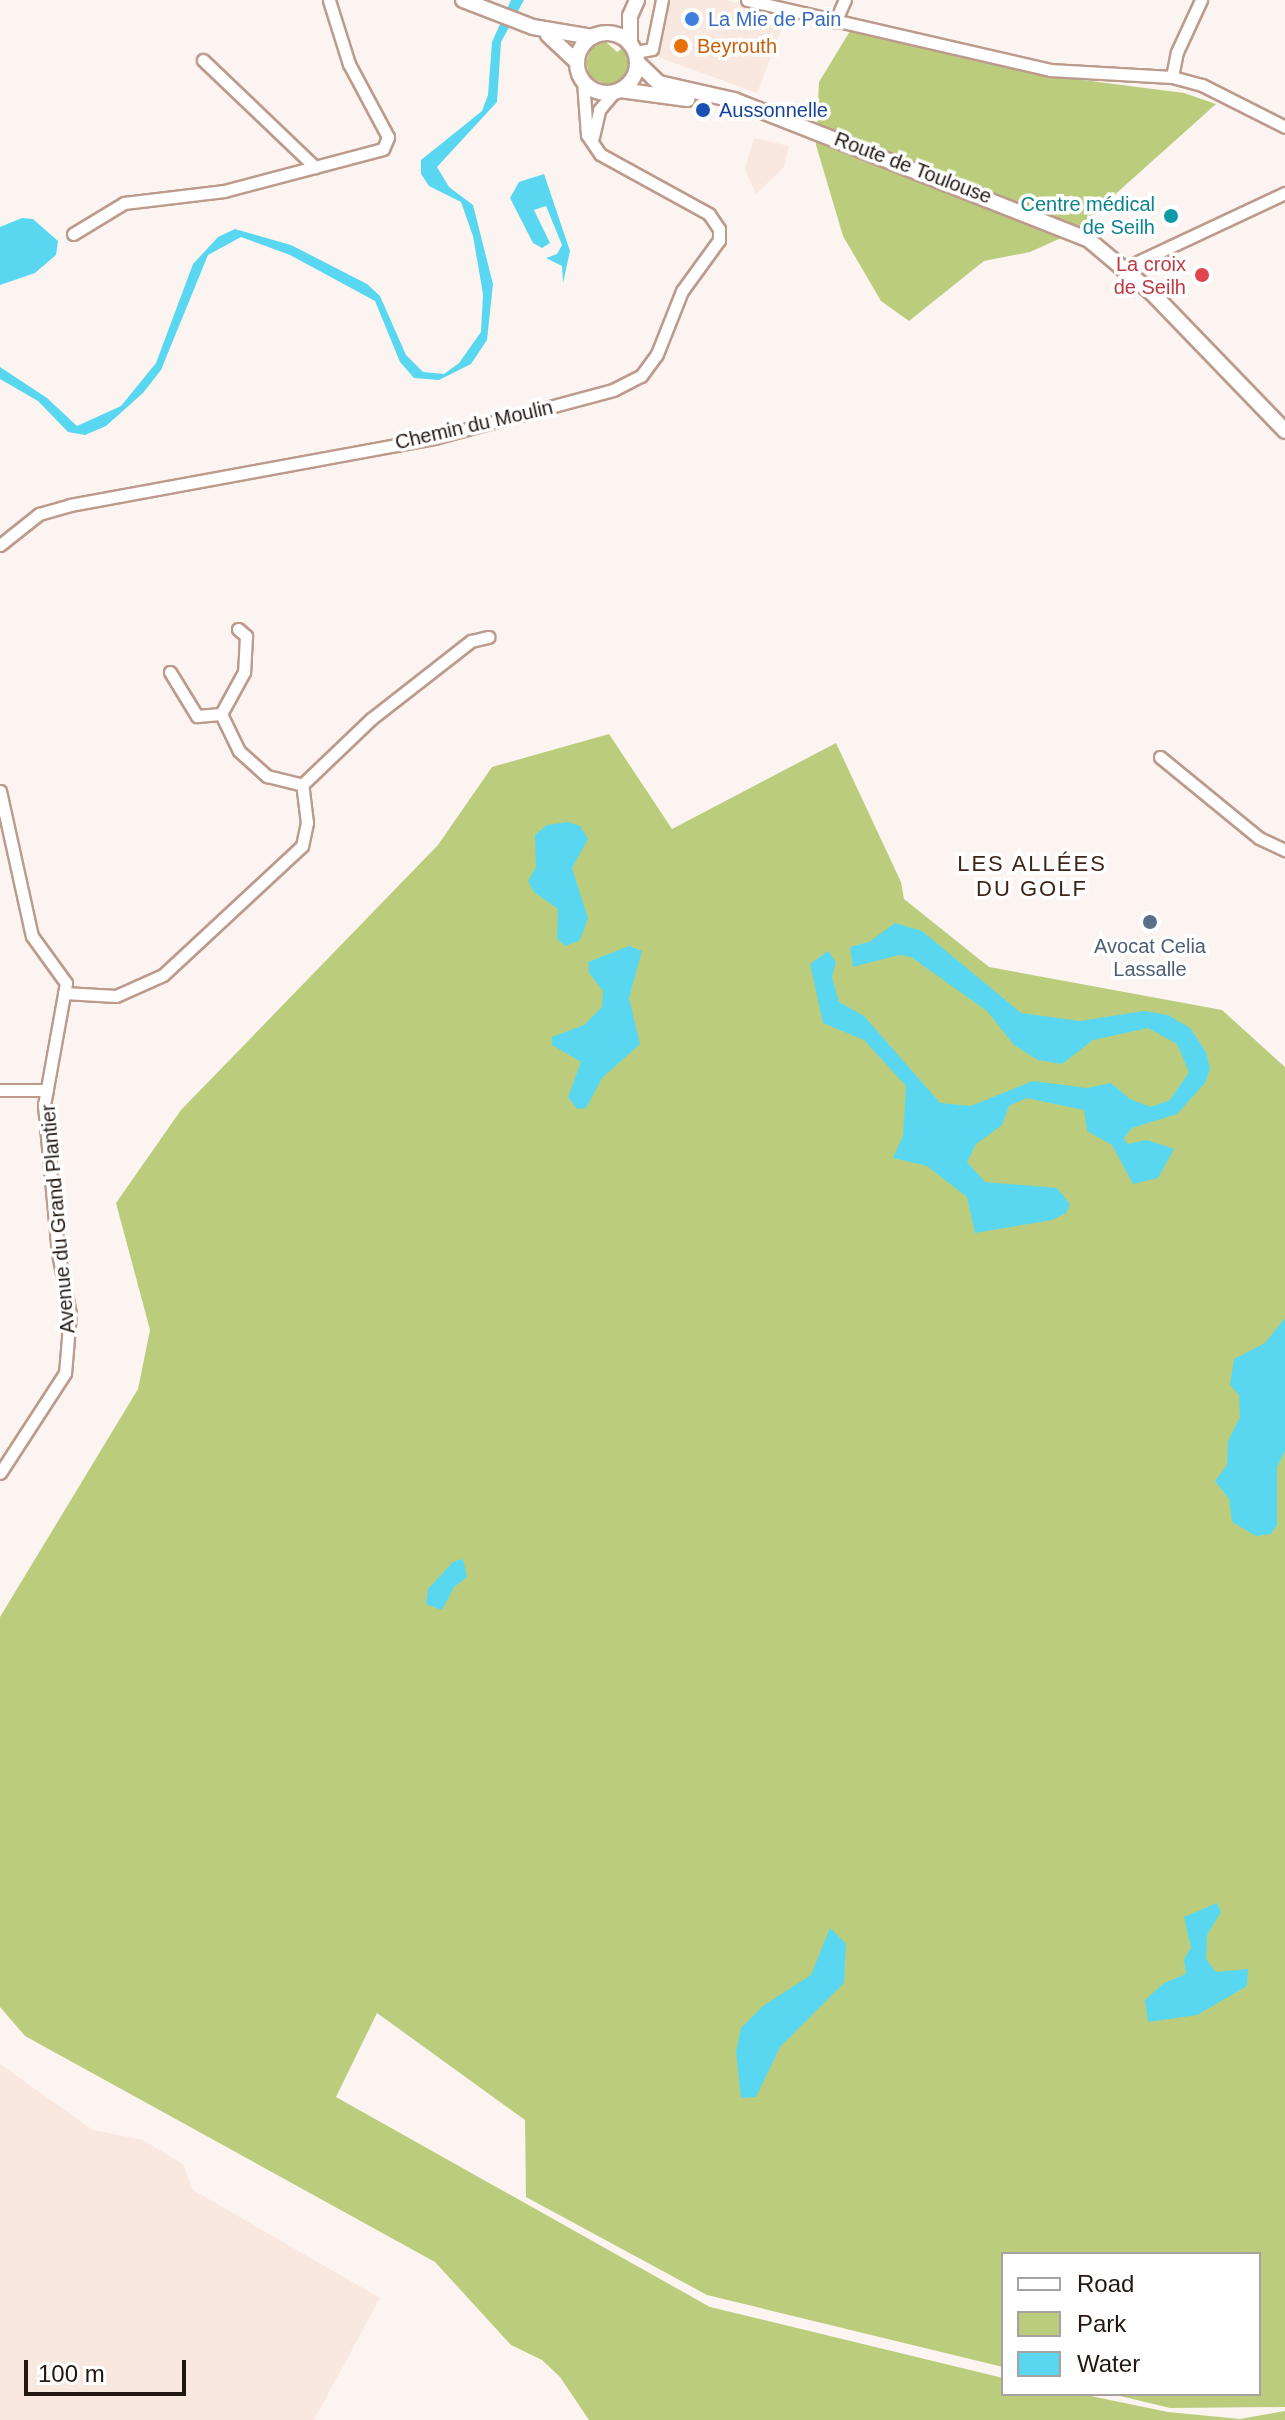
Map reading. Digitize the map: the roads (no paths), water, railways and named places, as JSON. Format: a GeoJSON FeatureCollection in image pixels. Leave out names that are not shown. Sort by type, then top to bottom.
{"type":"FeatureCollection","features":[{"type":"Feature","properties":{"kind":"main road"},"geometry":{"type":"LineString","coordinates":[[463,0],[533,27],[561,44],[577,62],[583,80],[597,91],[617,91],[633,79],[634,53],[628,25],[637,0]]}},
{"type":"Feature","properties":{"kind":"main road"},"geometry":{"type":"LineString","coordinates":[[577,62],[628,0]]}},
{"type":"Feature","properties":{"kind":"main road"},"geometry":{"type":"LineString","coordinates":[[533,27],[598,35],[634,53]]}},
{"type":"Feature","properties":{"kind":"main road","name":"Route de Toulouse"},"geometry":{"type":"LineString","coordinates":[[634,53],[659,83],[748,107],[1044,218],[1089,240],[1125,268],[1285,431]]}},
{"type":"Feature","properties":{"kind":"main road","name":"Route de Toulouse"},"geometry":{"type":"LineString","coordinates":[[617,91],[748,107]]}},
{"type":"Feature","properties":{"kind":"street"},"geometry":{"type":"LineString","coordinates":[[73,234],[124,203],[224,191],[378,152],[388,141],[349,64],[329,0]]}},
{"type":"Feature","properties":{"kind":"street"},"geometry":{"type":"LineString","coordinates":[[634,53],[652,49],[662,0]]}},
{"type":"Feature","properties":{"kind":"street"},"geometry":{"type":"LineString","coordinates":[[747,0],[1050,70],[1172,77],[1202,85],[1285,127]]}},
{"type":"Feature","properties":{"kind":"street"},"geometry":{"type":"LineString","coordinates":[[835,22],[845,0]]}},
{"type":"Feature","properties":{"kind":"street"},"geometry":{"type":"LineString","coordinates":[[1172,77],[1180,45],[1201,0]]}},
{"type":"Feature","properties":{"kind":"street"},"geometry":{"type":"LineString","coordinates":[[203,60],[315,167]]}},
{"type":"Feature","properties":{"kind":"street"},"geometry":{"type":"LineString","coordinates":[[583,80],[587,135],[594,146]]}},
{"type":"Feature","properties":{"kind":"street"},"geometry":{"type":"LineString","coordinates":[[594,146],[595,118],[617,91]]}},
{"type":"Feature","properties":{"kind":"street","name":"Chemin du Moulin"},"geometry":{"type":"LineString","coordinates":[[0,545],[39,514],[70,505],[210,483],[356,449],[434,438],[613,390],[641,376],[657,354],[682,291],[719,240],[719,229],[709,214],[609,161],[594,146]]}},
{"type":"Feature","properties":{"kind":"street"},"geometry":{"type":"LineString","coordinates":[[1125,268],[1285,193]]}},
{"type":"Feature","properties":{"kind":"street"},"geometry":{"type":"LineString","coordinates":[[221,714],[244,672],[246,636],[238,629]]}},
{"type":"Feature","properties":{"kind":"street"},"geometry":{"type":"LineString","coordinates":[[302,785],[371,719],[471,641],[489,637]]}},
{"type":"Feature","properties":{"kind":"street"},"geometry":{"type":"LineString","coordinates":[[170,672],[197,716],[221,714]]}},
{"type":"Feature","properties":{"kind":"street"},"geometry":{"type":"LineString","coordinates":[[221,714],[239,751],[257,768],[267,776],[302,785]]}},
{"type":"Feature","properties":{"kind":"street"},"geometry":{"type":"LineString","coordinates":[[1160,757],[1248,830],[1285,850]]}},
{"type":"Feature","properties":{"kind":"street"},"geometry":{"type":"LineString","coordinates":[[0,791],[13,866],[32,936],[62,972],[64,993],[116,996],[163,975],[302,846],[307,823],[302,785]]}},
{"type":"Feature","properties":{"kind":"street"},"geometry":{"type":"LineString","coordinates":[[0,868],[13,866]]}},
{"type":"Feature","properties":{"kind":"street","name":"Avenue du Grand Plantier"},"geometry":{"type":"LineString","coordinates":[[0,1473],[65,1373],[70,1345],[44,1105],[64,993]]}},
{"type":"Feature","properties":{"kind":"street","name":"Avenue du Grand Plantier"},"geometry":{"type":"LineString","coordinates":[[0,1090],[47,1090]]}},
{"type":"Feature","properties":{"kind":"water"},"geometry":{"type":"Polygon","coordinates":[[[511,0],[524,0],[501,42],[497,102],[437,167],[449,187],[473,205],[493,284],[487,340],[471,364],[439,380],[414,378],[400,362],[375,301],[290,255],[241,237],[208,255],[161,370],[143,393],[106,426],[85,435],[68,432],[38,401],[0,379],[0,367],[47,398],[77,426],[121,406],[156,363],[193,264],[218,237],[235,229],[291,245],[367,284],[380,296],[406,355],[423,372],[444,374],[459,363],[481,332],[483,294],[473,236],[461,202],[429,186],[421,174],[421,160],[482,111],[488,95],[492,42],[511,0]]]}},
{"type":"Feature","properties":{"kind":"water"},"geometry":{"type":"Polygon","coordinates":[[[544,174],[570,251],[563,283],[562,266],[546,258],[557,254],[562,245],[546,206],[534,210],[550,243],[542,248],[533,243],[510,198],[519,182],[544,174]]]}},
{"type":"Feature","properties":{"kind":"water"},"geometry":{"type":"Polygon","coordinates":[[[22,218],[33,219],[58,241],[56,255],[35,273],[0,285],[0,227],[22,218]]]}},
{"type":"Feature","properties":{"kind":"water"},"geometry":{"type":"Polygon","coordinates":[[[568,822],[580,826],[588,839],[572,868],[588,918],[580,940],[566,946],[557,939],[558,909],[534,892],[528,881],[536,867],[535,835],[547,825],[568,822]]]}},
{"type":"Feature","properties":{"kind":"water"},"geometry":{"type":"Polygon","coordinates":[[[895,923],[922,931],[1021,1013],[1080,1021],[1144,1011],[1168,1015],[1190,1028],[1206,1052],[1210,1069],[1205,1083],[1177,1114],[1132,1128],[1124,1138],[1127,1144],[1147,1140],[1174,1149],[1158,1178],[1133,1184],[1112,1145],[1087,1131],[1084,1110],[1026,1098],[1009,1106],[1002,1125],[976,1144],[967,1162],[985,1182],[1057,1188],[1070,1204],[1066,1213],[1052,1220],[975,1233],[967,1197],[927,1166],[893,1158],[903,1136],[906,1086],[864,1040],[823,1023],[810,964],[828,951],[836,962],[832,977],[839,1002],[864,1016],[940,1103],[971,1106],[1033,1081],[1087,1088],[1111,1083],[1130,1099],[1151,1107],[1170,1100],[1189,1072],[1177,1044],[1148,1028],[1093,1040],[1062,1064],[1038,1060],[1014,1045],[987,1011],[911,957],[899,955],[853,967],[850,947],[869,942],[895,923]]]}},
{"type":"Feature","properties":{"kind":"water"},"geometry":{"type":"Polygon","coordinates":[[[629,946],[642,951],[629,998],[640,1044],[602,1078],[586,1108],[577,1109],[568,1097],[581,1062],[552,1045],[552,1037],[584,1025],[602,1007],[603,991],[589,973],[588,962],[629,946]]]}},
{"type":"Feature","properties":{"kind":"water"},"geometry":{"type":"Polygon","coordinates":[[[1285,1318],[1285,1451],[1277,1467],[1277,1525],[1271,1534],[1256,1536],[1232,1522],[1229,1499],[1215,1481],[1227,1465],[1228,1441],[1240,1417],[1239,1395],[1230,1385],[1234,1359],[1265,1343],[1285,1318]]]}},
{"type":"Feature","properties":{"kind":"water"},"geometry":{"type":"Polygon","coordinates":[[[463,1559],[467,1577],[454,1587],[442,1610],[426,1604],[428,1589],[453,1562],[463,1559]]]}},
{"type":"Feature","properties":{"kind":"water"},"geometry":{"type":"Polygon","coordinates":[[[1217,1903],[1221,1912],[1207,1935],[1206,1959],[1216,1972],[1248,1969],[1247,1986],[1197,2015],[1148,2022],[1145,2000],[1164,1983],[1186,1974],[1184,1959],[1191,1948],[1184,1917],[1217,1903]]]}},
{"type":"Feature","properties":{"kind":"water"},"geometry":{"type":"Polygon","coordinates":[[[830,1928],[846,1944],[844,1983],[780,2047],[756,2097],[741,2098],[736,2052],[741,2028],[763,2006],[811,1975],[830,1928]]]}},
{"type":"Feature","properties":{"kind":"place","name":"La Mie de Pain"},"geometry":{"type":"Point","coordinates":[692,19]}},
{"type":"Feature","properties":{"kind":"place","name":"Beyrouth"},"geometry":{"type":"Point","coordinates":[681,46]}},
{"type":"Feature","properties":{"kind":"place","name":"Aussonnelle"},"geometry":{"type":"Point","coordinates":[703,110]}},
{"type":"Feature","properties":{"kind":"place","name":"Centre médical de Seilh"},"geometry":{"type":"Point","coordinates":[1171,216]}},
{"type":"Feature","properties":{"kind":"place","name":"La croix de Seilh"},"geometry":{"type":"Point","coordinates":[1202,275]}},
{"type":"Feature","properties":{"kind":"place","name":"Avocat Celia Lassalle"},"geometry":{"type":"Point","coordinates":[1150,922]}},
{"type":"Feature","properties":{"kind":"district","name":"LES ALLÉES DU GOLF"},"geometry":{"type":"Point","coordinates":[1032,876]}}]}
